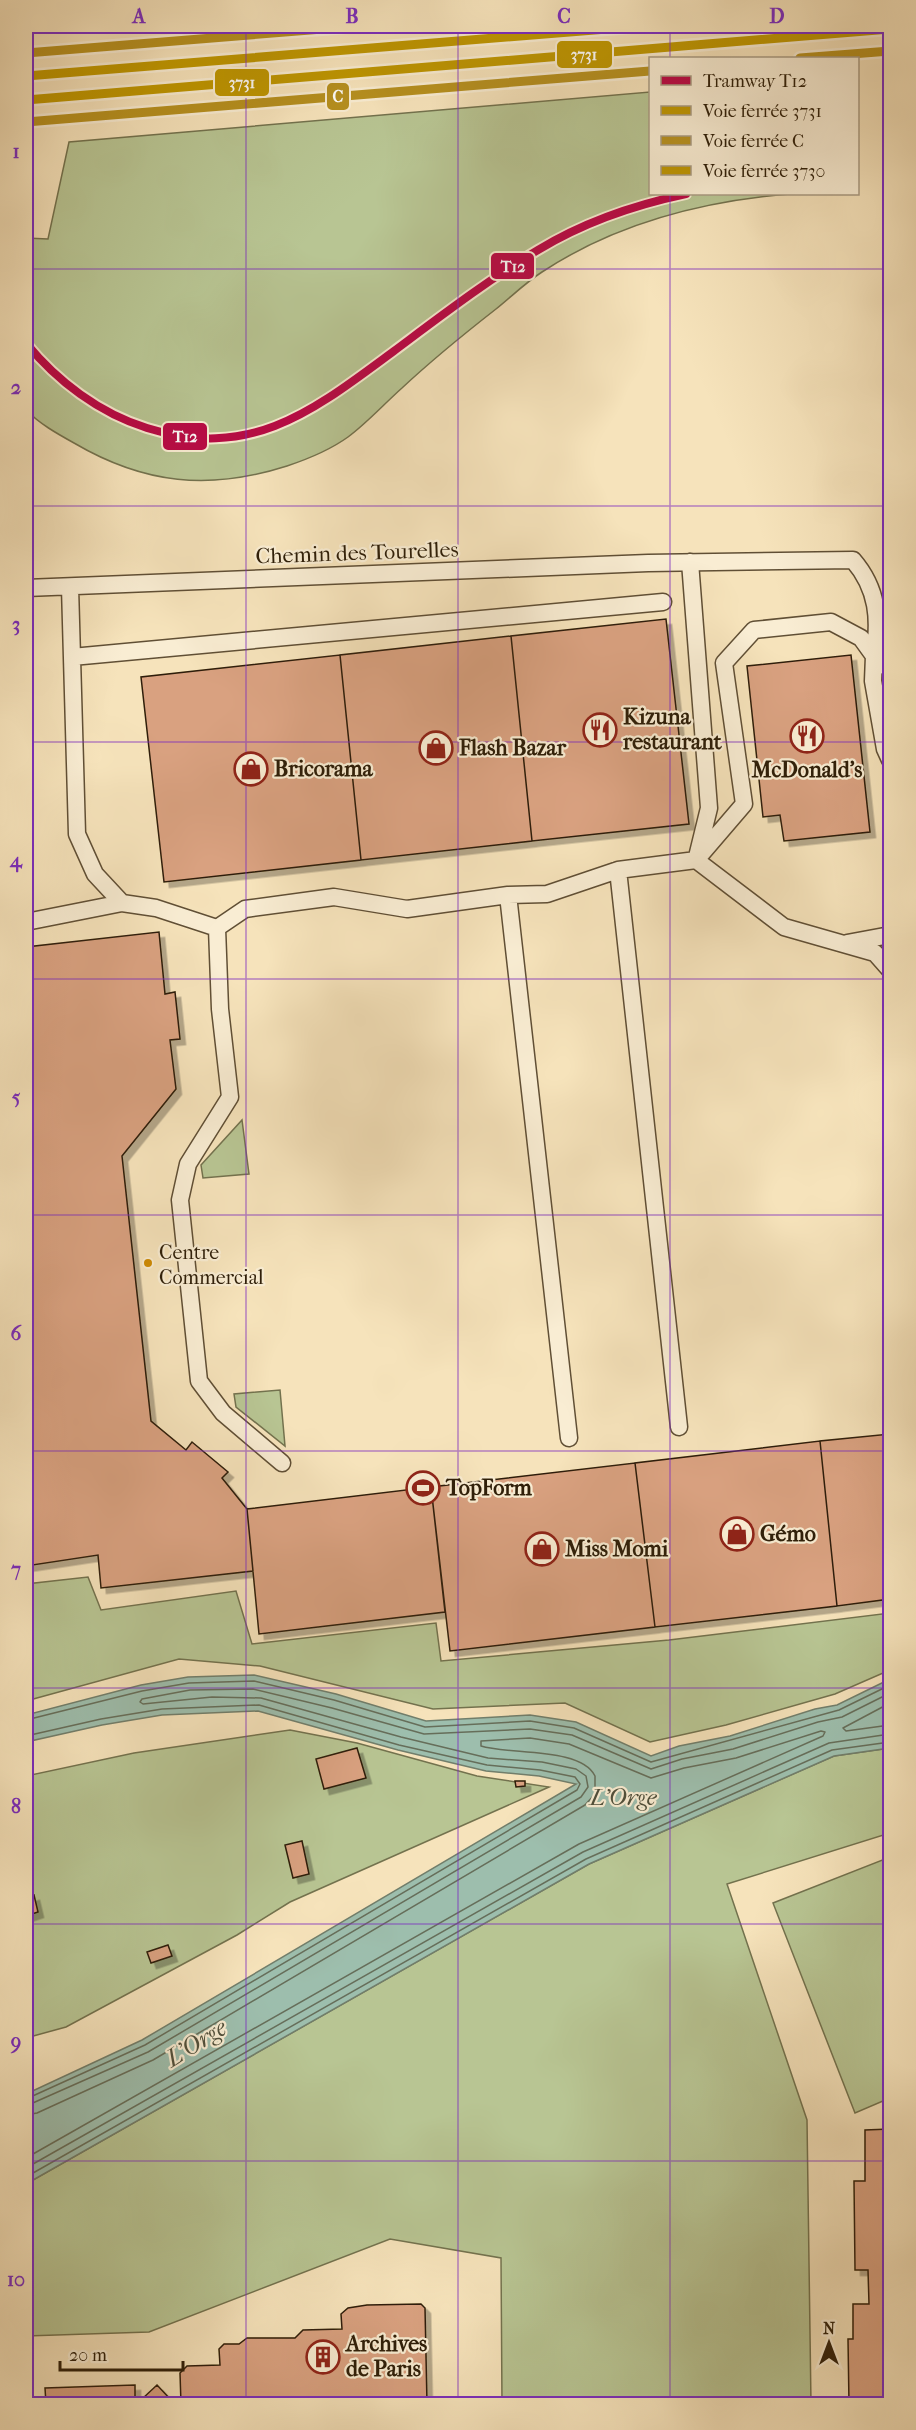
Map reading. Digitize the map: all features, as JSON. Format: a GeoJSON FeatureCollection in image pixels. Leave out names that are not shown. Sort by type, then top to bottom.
{"type":"FeatureCollection","features":[{"type":"Feature","properties":{"kind":"lane","name":"Chemin des Tourelles"},"geometry":{"type":"LineString","coordinates":[[26,588],[690,562],[853,560],[867,576],[880,625],[874,656]]}},
{"type":"Feature","properties":{"kind":"lane"},"geometry":{"type":"LineString","coordinates":[[690,562],[709,808],[696,860]]}},
{"type":"Feature","properties":{"kind":"lane"},"geometry":{"type":"LineString","coordinates":[[70,587],[77,834],[95,874],[122,903]]}},
{"type":"Feature","properties":{"kind":"lane"},"geometry":{"type":"LineString","coordinates":[[72,657],[663,602]]}},
{"type":"Feature","properties":{"kind":"lane"},"geometry":{"type":"LineString","coordinates":[[217,928],[245,909],[334,897],[407,909],[508,895],[547,894],[618,870],[696,860],[744,804],[724,663],[754,630],[831,622],[861,638],[874,656],[891,670]]}},
{"type":"Feature","properties":{"kind":"lane"},"geometry":{"type":"LineString","coordinates":[[874,656],[873,681],[885,749],[891,760]]}},
{"type":"Feature","properties":{"kind":"lane"},"geometry":{"type":"LineString","coordinates":[[696,860],[784,927],[874,953],[891,970]]}},
{"type":"Feature","properties":{"kind":"lane"},"geometry":{"type":"LineString","coordinates":[[618,870],[679,1427]]}},
{"type":"Feature","properties":{"kind":"lane"},"geometry":{"type":"LineString","coordinates":[[508,895],[569,1438]]}},
{"type":"Feature","properties":{"kind":"lane"},"geometry":{"type":"LineString","coordinates":[[26,922],[122,903],[156,908],[217,928]]}},
{"type":"Feature","properties":{"kind":"lane"},"geometry":{"type":"LineString","coordinates":[[217,928],[220,1010],[230,1097],[188,1164],[180,1200],[200,1381],[223,1413],[282,1463]]}},
{"type":"Feature","properties":{"kind":"lane"},"geometry":{"type":"LineString","coordinates":[[840,944],[891,935]]}},
{"type":"Feature","properties":{"kind":"green space"},"geometry":{"type":"Polygon","coordinates":[[[649,92],[649,195],[779,195],[725,202],[661,218],[630,228],[570,255],[530,281],[425,367],[369,420],[334,446],[287,466],[258,474],[204,481],[152,475],[100,457],[55,432],[26,410],[26,238],[48,239],[69,142],[649,92]]]}},
{"type":"Feature","properties":{"kind":"green space"},"geometry":{"type":"Polygon","coordinates":[[[242,1120],[249,1174],[203,1178],[201,1165],[242,1120]]]}},
{"type":"Feature","properties":{"kind":"green space"},"geometry":{"type":"Polygon","coordinates":[[[280,1390],[285,1446],[236,1407],[234,1394],[280,1390]]]}},
{"type":"Feature","properties":{"kind":"green space"},"geometry":{"type":"Polygon","coordinates":[[[88,1577],[101,1610],[236,1591],[252,1644],[436,1623],[441,1661],[669,1640],[890,1613],[890,1670],[835,1694],[726,1725],[650,1742],[565,1703],[433,1709],[260,1666],[179,1659],[26,1701],[26,1584],[88,1577]]]}},
{"type":"Feature","properties":{"kind":"green space"},"geometry":{"type":"Polygon","coordinates":[[[290,1730],[357,1743],[477,1776],[549,1787],[290,1902],[237,1935],[66,2027],[26,2038],[26,1776],[134,1753],[290,1730]]]}},
{"type":"Feature","properties":{"kind":"green space"},"geometry":{"type":"Polygon","coordinates":[[[890,1748],[890,1833],[727,1884],[807,2120],[811,2404],[502,2404],[501,2258],[390,2239],[149,2332],[26,2336],[26,2184],[589,1864],[834,1756],[890,1748]]]}},
{"type":"Feature","properties":{"kind":"green space"},"geometry":{"type":"Polygon","coordinates":[[[890,1857],[890,2098],[855,2113],[773,1903],[890,1857]]]}},
{"type":"Feature","properties":{"kind":"water","name":"L'Orge"},"geometry":{"type":"Polygon","coordinates":[[[254,1675],[336,1694],[426,1721],[530,1715],[576,1722],[651,1756],[679,1746],[730,1736],[815,1709],[837,1705],[890,1679],[890,1748],[834,1756],[589,1864],[26,2184],[26,2094],[142,2040],[576,1784],[539,1776],[486,1771],[398,1750],[258,1711],[162,1715],[102,1725],[26,1742],[26,1715],[141,1685],[188,1677],[254,1675]]]}},
{"type":"Feature","properties":{"kind":"building","name":"Kizuna restaurant"},"geometry":{"type":"Polygon","coordinates":[[[666,619],[689,824],[532,841],[511,636],[666,619]]]}},
{"type":"Feature","properties":{"kind":"building","name":"Flash Bazar"},"geometry":{"type":"Polygon","coordinates":[[[511,636],[532,841],[361,860],[340,655],[511,636]]]}},
{"type":"Feature","properties":{"kind":"building","name":"Bricorama"},"geometry":{"type":"Polygon","coordinates":[[[340,655],[361,860],[164,882],[141,677],[340,655]]]}},
{"type":"Feature","properties":{"kind":"building","name":"McDonald's"},"geometry":{"type":"Polygon","coordinates":[[[851,655],[870,832],[784,841],[780,815],[763,817],[747,666],[851,655]]]}},
{"type":"Feature","properties":{"kind":"building"},"geometry":{"type":"Polygon","coordinates":[[[159,932],[165,994],[175,992],[180,1039],[170,1040],[176,1089],[122,1156],[151,1421],[186,1450],[192,1442],[228,1472],[222,1478],[247,1509],[253,1571],[101,1588],[98,1555],[26,1566],[26,947],[159,932]]]}},
{"type":"Feature","properties":{"kind":"building"},"geometry":{"type":"Polygon","coordinates":[[[890,1434],[890,1599],[837,1606],[820,1441],[890,1434]]]}},
{"type":"Feature","properties":{"kind":"building","name":"Gémo"},"geometry":{"type":"Polygon","coordinates":[[[820,1441],[837,1606],[655,1627],[635,1463],[820,1441]]]}},
{"type":"Feature","properties":{"kind":"building","name":"Miss Momi"},"geometry":{"type":"Polygon","coordinates":[[[635,1463],[655,1627],[450,1651],[431,1487],[635,1463]]]}},
{"type":"Feature","properties":{"kind":"building"},"geometry":{"type":"Polygon","coordinates":[[[431,1487],[445,1612],[259,1634],[247,1509],[431,1487]]]}},
{"type":"Feature","properties":{"kind":"building"},"geometry":{"type":"Polygon","coordinates":[[[357,1748],[366,1778],[324,1789],[316,1759],[357,1748]]]}},
{"type":"Feature","properties":{"kind":"building"},"geometry":{"type":"Polygon","coordinates":[[[515,1781],[525,1781],[525,1786],[516,1787],[515,1781]]]}},
{"type":"Feature","properties":{"kind":"building"},"geometry":{"type":"Polygon","coordinates":[[[302,1841],[309,1874],[293,1878],[285,1845],[302,1841]]]}},
{"type":"Feature","properties":{"kind":"building"},"geometry":{"type":"Polygon","coordinates":[[[34,1895],[38,1912],[26,1916],[26,1897],[34,1895]]]}},
{"type":"Feature","properties":{"kind":"building"},"geometry":{"type":"Polygon","coordinates":[[[168,1945],[172,1956],[151,1963],[147,1952],[168,1945]]]}},
{"type":"Feature","properties":{"kind":"building"},"geometry":{"type":"Polygon","coordinates":[[[890,2129],[890,2404],[849,2404],[848,2339],[853,2339],[853,2304],[869,2304],[868,2270],[855,2270],[854,2181],[865,2181],[865,2130],[890,2129]]]}},
{"type":"Feature","properties":{"kind":"building","name":"Archives de Paris"},"geometry":{"type":"Polygon","coordinates":[[[421,2304],[425,2308],[427,2404],[181,2404],[180,2373],[187,2366],[220,2365],[219,2349],[224,2344],[239,2344],[247,2338],[295,2338],[303,2330],[342,2329],[341,2314],[348,2308],[367,2305],[421,2304]]]}},
{"type":"Feature","properties":{"kind":"building"},"geometry":{"type":"Polygon","coordinates":[[[135,2385],[135,2400],[60,2401],[60,2404],[46,2404],[45,2388],[135,2385]]]}},
{"type":"Feature","properties":{"kind":"building"},"geometry":{"type":"Polygon","coordinates":[[[157,2385],[172,2401],[172,2404],[142,2404],[142,2399],[157,2385]]]}},
{"type":"Feature","properties":{"kind":"building"},"geometry":{"type":"Polygon","coordinates":[[[135,2400],[135,2404],[60,2404],[60,2401],[135,2400]]]}},
{"type":"Feature","properties":{"kind":"tram line","name":"T12"},"geometry":{"type":"LineString","coordinates":[[26,343],[65,383],[96,405],[129,422],[184,437],[219,438],[250,434],[280,424],[336,393],[483,286],[555,240],[610,216],[647,203],[682,195]]}},
{"type":"Feature","properties":{"kind":"rail line","name":"C"},"geometry":{"type":"LineString","coordinates":[[26,53],[360,26]]}},
{"type":"Feature","properties":{"kind":"rail line","name":"3730"},"geometry":{"type":"LineString","coordinates":[[26,76],[644,26]]}},
{"type":"Feature","properties":{"kind":"rail line","name":"3731"},"geometry":{"type":"LineString","coordinates":[[26,100],[890,29]]}},
{"type":"Feature","properties":{"kind":"rail line","name":"C"},"geometry":{"type":"LineString","coordinates":[[813,57],[890,51]]}},
{"type":"Feature","properties":{"kind":"rail line","name":"C"},"geometry":{"type":"LineString","coordinates":[[26,122],[649,71]]}},
{"type":"Feature","properties":{"kind":"place","name":"Kizuna restaurant"},"geometry":{"type":"Point","coordinates":[600,730]}},
{"type":"Feature","properties":{"kind":"place","name":"McDonald's"},"geometry":{"type":"Point","coordinates":[807,736]}},
{"type":"Feature","properties":{"kind":"place","name":"Flash Bazar"},"geometry":{"type":"Point","coordinates":[436,748]}},
{"type":"Feature","properties":{"kind":"place","name":"Bricorama"},"geometry":{"type":"Point","coordinates":[251,769]}},
{"type":"Feature","properties":{"kind":"place","name":"Centre Commercial"},"geometry":{"type":"Point","coordinates":[148,1263]}},
{"type":"Feature","properties":{"kind":"place","name":"TopForm"},"geometry":{"type":"Point","coordinates":[423,1488]}},
{"type":"Feature","properties":{"kind":"place","name":"Gémo"},"geometry":{"type":"Point","coordinates":[737,1534]}},
{"type":"Feature","properties":{"kind":"place","name":"Miss Momi"},"geometry":{"type":"Point","coordinates":[542,1549]}},
{"type":"Feature","properties":{"kind":"place","name":"Archives de Paris"},"geometry":{"type":"Point","coordinates":[323,2357]}}]}
